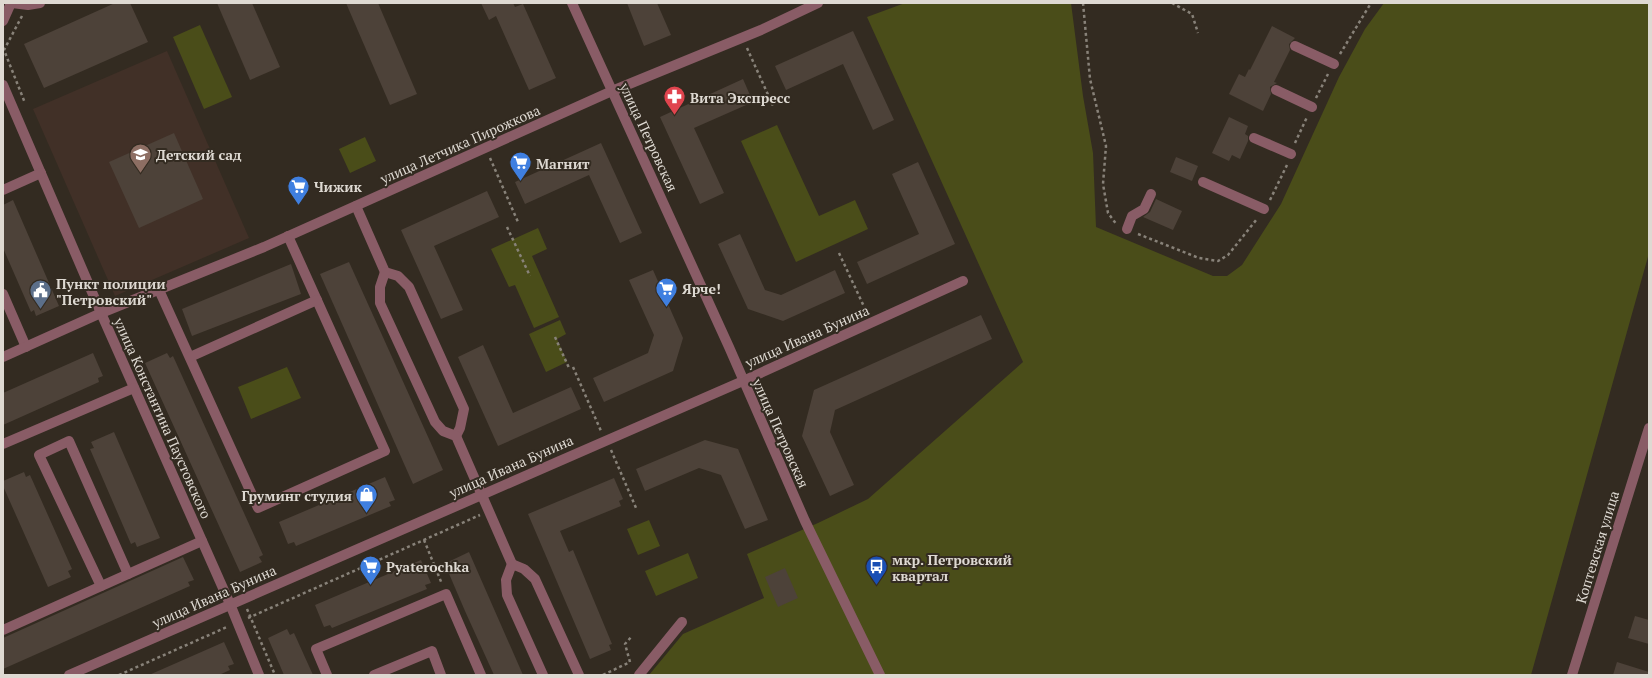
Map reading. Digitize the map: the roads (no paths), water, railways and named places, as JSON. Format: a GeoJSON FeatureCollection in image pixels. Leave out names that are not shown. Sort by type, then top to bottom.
{"type":"FeatureCollection","features":[{"type":"Feature","properties":{"kind":"street"},"geometry":{"type":"LineString","coordinates":[[3,22],[11,3],[28,5],[40,3]]}},
{"type":"Feature","properties":{"kind":"street","name":"улица Петровская"},"geometry":{"type":"LineString","coordinates":[[572,3],[805,521],[880,675]]}},
{"type":"Feature","properties":{"kind":"street","name":"улица Летчика Пирожкова"},"geometry":{"type":"LineString","coordinates":[[3,358],[101,314],[288,236],[612,91],[742,37],[818,3]]}},
{"type":"Feature","properties":{"kind":"street"},"geometry":{"type":"LineString","coordinates":[[1295,46],[1334,64]]}},
{"type":"Feature","properties":{"kind":"street","name":"улица Константина Паустовского"},"geometry":{"type":"LineString","coordinates":[[3,85],[101,314],[238,622],[257,674]]}},
{"type":"Feature","properties":{"kind":"street"},"geometry":{"type":"LineString","coordinates":[[1276,90],[1312,106]]}},
{"type":"Feature","properties":{"kind":"street"},"geometry":{"type":"LineString","coordinates":[[1254,138],[1291,154]]}},
{"type":"Feature","properties":{"kind":"street"},"geometry":{"type":"LineString","coordinates":[[3,190],[41,173]]}},
{"type":"Feature","properties":{"kind":"street"},"geometry":{"type":"LineString","coordinates":[[1203,182],[1264,209]]}},
{"type":"Feature","properties":{"kind":"street"},"geometry":{"type":"LineString","coordinates":[[1127,230],[1132,216],[1144,209],[1151,194]]}},
{"type":"Feature","properties":{"kind":"street"},"geometry":{"type":"LineString","coordinates":[[356,206],[386,272],[380,288],[380,303],[435,422],[443,431],[456,436],[512,564],[524,569],[536,579],[579,675]]}},
{"type":"Feature","properties":{"kind":"street"},"geometry":{"type":"LineString","coordinates":[[159,290],[258,508],[385,451],[288,236]]}},
{"type":"Feature","properties":{"kind":"street"},"geometry":{"type":"LineString","coordinates":[[386,272],[398,276],[409,287],[464,409],[460,428],[456,436]]}},
{"type":"Feature","properties":{"kind":"street","name":"улица Ивана Бунина"},"geometry":{"type":"LineString","coordinates":[[69,675],[743,381],[963,281]]}},
{"type":"Feature","properties":{"kind":"street"},"geometry":{"type":"LineString","coordinates":[[3,294],[26,347]]}},
{"type":"Feature","properties":{"kind":"street"},"geometry":{"type":"LineString","coordinates":[[190,357],[317,300]]}},
{"type":"Feature","properties":{"kind":"street"},"geometry":{"type":"LineString","coordinates":[[3,444],[134,388]]}},
{"type":"Feature","properties":{"kind":"street","name":"Коптевская улица"},"geometry":{"type":"LineString","coordinates":[[1572,675],[1649,428]]}},
{"type":"Feature","properties":{"kind":"street"},"geometry":{"type":"LineString","coordinates":[[101,586],[39,454],[69,441],[128,574]]}},
{"type":"Feature","properties":{"kind":"street"},"geometry":{"type":"LineString","coordinates":[[3,630],[202,541]]}},
{"type":"Feature","properties":{"kind":"street"},"geometry":{"type":"LineString","coordinates":[[512,564],[506,580],[507,595],[543,675]]}},
{"type":"Feature","properties":{"kind":"street"},"geometry":{"type":"LineString","coordinates":[[327,675],[316,649],[446,594],[481,675]]}},
{"type":"Feature","properties":{"kind":"street"},"geometry":{"type":"LineString","coordinates":[[639,675],[682,622]]}},
{"type":"Feature","properties":{"kind":"street"},"geometry":{"type":"LineString","coordinates":[[374,675],[432,651],[442,675]]}},
{"type":"Feature","properties":{"kind":"place","name":"Вита Экспресс"},"geometry":{"type":"Point","coordinates":[674,116]}},
{"type":"Feature","properties":{"kind":"place","name":"Детский сад"},"geometry":{"type":"Point","coordinates":[141,174]}},
{"type":"Feature","properties":{"kind":"place","name":"Магнит"},"geometry":{"type":"Point","coordinates":[521,182]}},
{"type":"Feature","properties":{"kind":"place","name":"Чижик"},"geometry":{"type":"Point","coordinates":[299,206]}},
{"type":"Feature","properties":{"kind":"place","name":"Ярче!"},"geometry":{"type":"Point","coordinates":[666,308]}},
{"type":"Feature","properties":{"kind":"place","name":"Пункт полиции \"Петровский\""},"geometry":{"type":"Point","coordinates":[40,310]}},
{"type":"Feature","properties":{"kind":"place","name":"Груминг студия"},"geometry":{"type":"Point","coordinates":[367,514]}},
{"type":"Feature","properties":{"kind":"place","name":"Pyaterochka"},"geometry":{"type":"Point","coordinates":[370,586]}},
{"type":"Feature","properties":{"kind":"place","name":"мкр. Петровский квартал"},"geometry":{"type":"Point","coordinates":[877,586]}}]}
